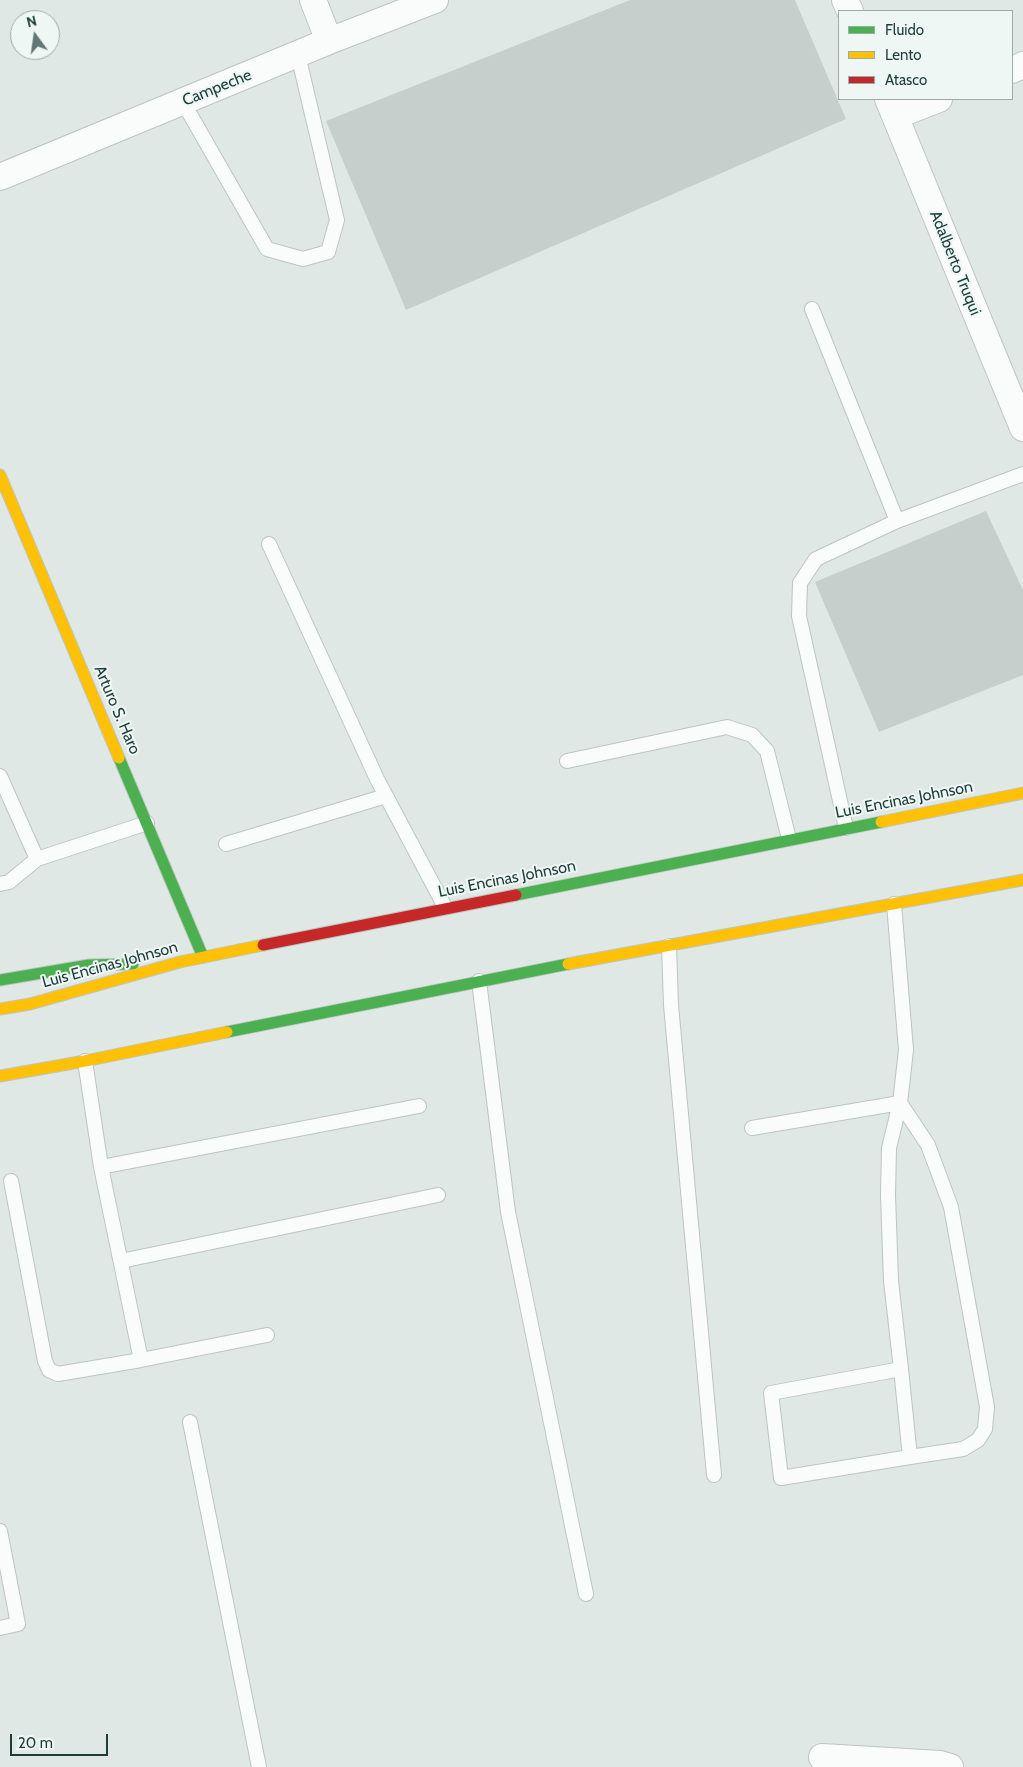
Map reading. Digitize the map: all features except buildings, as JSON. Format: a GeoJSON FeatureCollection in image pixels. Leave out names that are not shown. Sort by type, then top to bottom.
{"type":"FeatureCollection","features":[{"type":"Feature","properties":{"kind":"main road","name":"Arturo S. Haro"},"geometry":{"type":"LineString","coordinates":[[0,476],[203,957]]}},
{"type":"Feature","properties":{"kind":"main road","name":"Luis Encinas Johnson"},"geometry":{"type":"LineString","coordinates":[[0,1009],[30,1004],[203,957],[445,907],[1023,793]]}},
{"type":"Feature","properties":{"kind":"main road"},"geometry":{"type":"LineString","coordinates":[[0,1076],[85,1061],[479,981],[1023,880]]}},
{"type":"Feature","properties":{"kind":"main road"},"geometry":{"type":"LineString","coordinates":[[0,980],[88,966],[180,962]]}},
{"type":"Feature","properties":{"kind":"street"},"geometry":{"type":"LineString","coordinates":[[313,0],[329,41]]}},
{"type":"Feature","properties":{"kind":"street","name":"Campeche"},"geometry":{"type":"LineString","coordinates":[[0,177],[329,41],[435,0]]}},
{"type":"Feature","properties":{"kind":"street"},"geometry":{"type":"LineString","coordinates":[[891,108],[934,100]]}},
{"type":"Feature","properties":{"kind":"street","name":"Adalberto Truqui"},"geometry":{"type":"LineString","coordinates":[[891,108],[1023,428]]}},
{"type":"Feature","properties":{"kind":"street"},"geometry":{"type":"LineString","coordinates":[[822,1757],[940,1764],[950,1767]]}},
{"type":"Feature","properties":{"kind":"lane"},"geometry":{"type":"LineString","coordinates":[[183,102],[267,249],[303,259],[328,252],[337,220],[298,55]]}},
{"type":"Feature","properties":{"kind":"lane"},"geometry":{"type":"LineString","coordinates":[[812,309],[897,522]]}},
{"type":"Feature","properties":{"kind":"lane"},"geometry":{"type":"LineString","coordinates":[[846,828],[799,616],[800,582],[816,558],[897,522],[1023,474]]}},
{"type":"Feature","properties":{"kind":"lane"},"geometry":{"type":"LineString","coordinates":[[268,544],[386,796],[445,907]]}},
{"type":"Feature","properties":{"kind":"lane"},"geometry":{"type":"LineString","coordinates":[[567,761],[727,727],[752,734],[767,752],[789,839]]}},
{"type":"Feature","properties":{"kind":"lane"},"geometry":{"type":"LineString","coordinates":[[0,776],[37,859]]}},
{"type":"Feature","properties":{"kind":"lane"},"geometry":{"type":"LineString","coordinates":[[226,844],[386,796]]}},
{"type":"Feature","properties":{"kind":"lane"},"geometry":{"type":"LineString","coordinates":[[0,884],[9,882],[37,859],[147,823]]}},
{"type":"Feature","properties":{"kind":"lane"},"geometry":{"type":"LineString","coordinates":[[894,904],[906,1050],[900,1103],[889,1148],[888,1195],[891,1282],[910,1458]]}},
{"type":"Feature","properties":{"kind":"lane"},"geometry":{"type":"LineString","coordinates":[[669,946],[671,1005],[714,1475]]}},
{"type":"Feature","properties":{"kind":"lane"},"geometry":{"type":"LineString","coordinates":[[479,981],[508,1212],[586,1594]]}},
{"type":"Feature","properties":{"kind":"lane"},"geometry":{"type":"LineString","coordinates":[[85,1061],[101,1167],[141,1360]]}},
{"type":"Feature","properties":{"kind":"lane"},"geometry":{"type":"LineString","coordinates":[[752,1128],[900,1103]]}},
{"type":"Feature","properties":{"kind":"lane"},"geometry":{"type":"LineString","coordinates":[[900,1103],[928,1145],[951,1207],[987,1407],[985,1429],[978,1440],[963,1449],[781,1478],[771,1393],[901,1369]]}},
{"type":"Feature","properties":{"kind":"lane"},"geometry":{"type":"LineString","coordinates":[[101,1167],[419,1106]]}},
{"type":"Feature","properties":{"kind":"lane"},"geometry":{"type":"LineString","coordinates":[[11,1181],[45,1361],[49,1370],[58,1374],[267,1335]]}},
{"type":"Feature","properties":{"kind":"lane"},"geometry":{"type":"LineString","coordinates":[[120,1261],[438,1195]]}},
{"type":"Feature","properties":{"kind":"lane"},"geometry":{"type":"LineString","coordinates":[[190,1422],[258,1767]]}},
{"type":"Feature","properties":{"kind":"lane"},"geometry":{"type":"LineString","coordinates":[[0,1531],[18,1624],[0,1628]]}},
{"type":"Feature","properties":{"kind":"traffic: fast"},"geometry":{"type":"LineString","coordinates":[[119,758],[203,957]]}},
{"type":"Feature","properties":{"kind":"traffic: fast"},"geometry":{"type":"LineString","coordinates":[[516,895],[881,822]]}},
{"type":"Feature","properties":{"kind":"traffic: fast"},"geometry":{"type":"LineString","coordinates":[[0,980],[89,965],[133,964]]}},
{"type":"Feature","properties":{"kind":"traffic: fast"},"geometry":{"type":"LineString","coordinates":[[227,1032],[568,964]]}},
{"type":"Feature","properties":{"kind":"traffic: slow"},"geometry":{"type":"LineString","coordinates":[[0,475],[119,758]]}},
{"type":"Feature","properties":{"kind":"traffic: slow"},"geometry":{"type":"LineString","coordinates":[[881,822],[1023,793]]}},
{"type":"Feature","properties":{"kind":"traffic: slow"},"geometry":{"type":"LineString","coordinates":[[568,964],[1023,880]]}},
{"type":"Feature","properties":{"kind":"traffic: slow"},"geometry":{"type":"LineString","coordinates":[[0,1009],[30,1004],[180,962],[263,945]]}},
{"type":"Feature","properties":{"kind":"traffic: slow"},"geometry":{"type":"LineString","coordinates":[[0,1076],[227,1032]]}},
{"type":"Feature","properties":{"kind":"traffic: jam"},"geometry":{"type":"LineString","coordinates":[[263,945],[516,895]]}}]}
